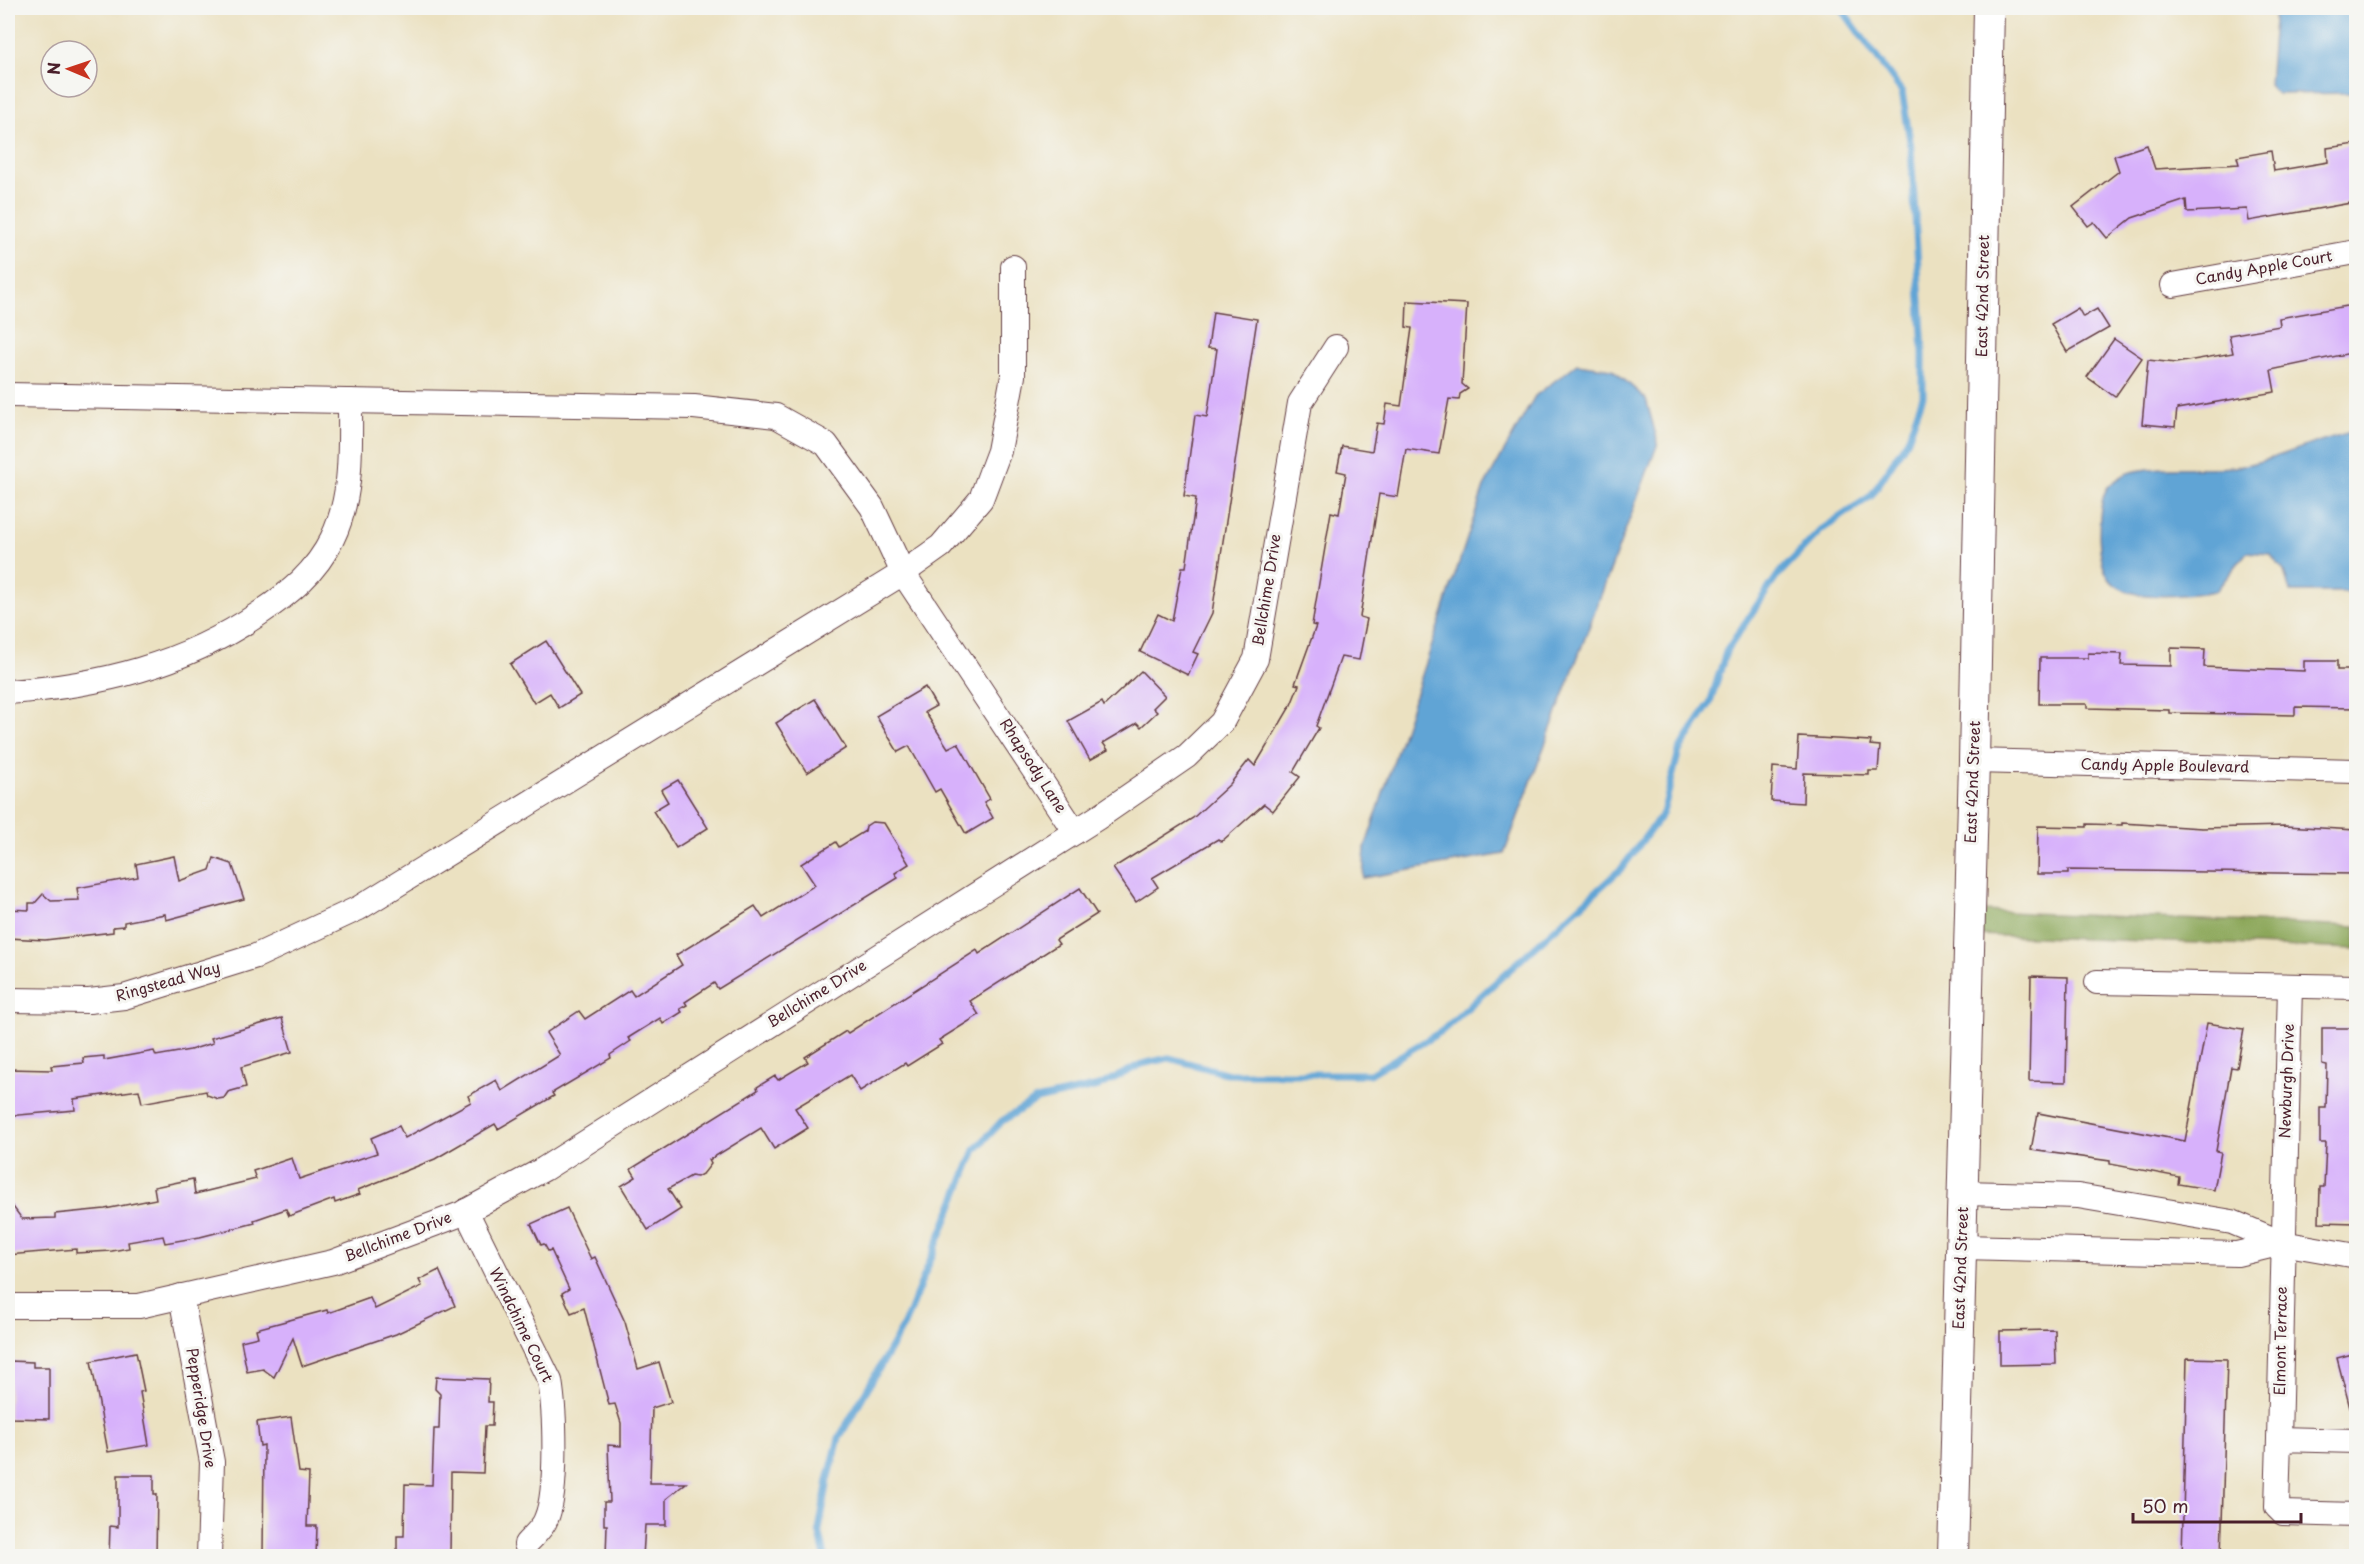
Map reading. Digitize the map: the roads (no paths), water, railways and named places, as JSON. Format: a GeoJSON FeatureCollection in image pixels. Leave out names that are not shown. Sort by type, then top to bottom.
{"type":"FeatureCollection","features":[{"type":"Feature","properties":{"kind":"street","name":"East 42nd Street"},"geometry":{"type":"LineString","coordinates":[[1953,1557],[1974,761],[1989,8]]}},
{"type":"Feature","properties":{"kind":"street","name":"Candy Apple Court"},"geometry":{"type":"LineString","coordinates":[[2172,285],[2356,252]]}},
{"type":"Feature","properties":{"kind":"street","name":"Ringstead Way"},"geometry":{"type":"LineString","coordinates":[[8,1000],[89,1001],[124,998],[256,956],[359,908],[903,573],[941,546],[981,499],[995,460],[1013,376],[1013,267]]}},
{"type":"Feature","properties":{"kind":"street","name":"Bellchime Drive"},"geometry":{"type":"LineString","coordinates":[[8,1306],[139,1306],[333,1262],[466,1211],[544,1169],[1075,832],[1187,756],[1222,722],[1256,659],[1300,403],[1336,347]]}},
{"type":"Feature","properties":{"kind":"street","name":"Rhapsody Lane"},"geometry":{"type":"LineString","coordinates":[[8,395],[694,407],[776,416],[826,444],[872,507],[903,573],[991,701],[1075,832]]}},
{"type":"Feature","properties":{"kind":"street"},"geometry":{"type":"LineString","coordinates":[[8,692],[69,686],[155,666],[213,642],[294,589],[321,557],[340,516],[350,458],[350,401]]}},
{"type":"Feature","properties":{"kind":"street","name":"Candy Apple Boulevard"},"geometry":{"type":"LineString","coordinates":[[1974,761],[2356,771]]}},
{"type":"Feature","properties":{"kind":"street"},"geometry":{"type":"LineString","coordinates":[[2097,982],[2356,987]]}},
{"type":"Feature","properties":{"kind":"street","name":"Newburgh Drive"},"geometry":{"type":"LineString","coordinates":[[2283,1243],[2290,986]]}},
{"type":"Feature","properties":{"kind":"street"},"geometry":{"type":"LineString","coordinates":[[1963,1193],[2078,1196],[2232,1222],[2283,1243],[2356,1256]]}},
{"type":"Feature","properties":{"kind":"street","name":"Windchime Court"},"geometry":{"type":"LineString","coordinates":[[466,1211],[550,1382],[555,1412],[551,1497],[546,1520],[526,1544]]}},
{"type":"Feature","properties":{"kind":"street"},"geometry":{"type":"LineString","coordinates":[[1962,1247],[2237,1254],[2283,1243]]}},
{"type":"Feature","properties":{"kind":"street","name":"Elmont Terrace"},"geometry":{"type":"LineString","coordinates":[[2283,1243],[2277,1507],[2280,1512],[2356,1515]]}},
{"type":"Feature","properties":{"kind":"street","name":"Pepperidge Drive"},"geometry":{"type":"LineString","coordinates":[[181,1296],[212,1462],[209,1557]]}},
{"type":"Feature","properties":{"kind":"street"},"geometry":{"type":"LineString","coordinates":[[2279,1439],[2356,1441]]}},
{"type":"Feature","properties":{"kind":"water"},"geometry":{"type":"Polygon","coordinates":[[[2275,8],[2356,9],[2356,93],[2277,94],[2269,85],[2275,8]]]}},
{"type":"Feature","properties":{"kind":"water"},"geometry":{"type":"Polygon","coordinates":[[[1577,364],[1612,369],[1646,399],[1658,443],[1504,854],[1363,878],[1365,848],[1484,487],[1535,396],[1577,364]]]}},
{"type":"Feature","properties":{"kind":"water"},"geometry":{"type":"Polygon","coordinates":[[[2356,431],[2356,592],[2290,592],[2284,571],[2270,554],[2247,552],[2216,591],[2164,596],[2149,595],[2123,590],[2108,576],[2103,566],[2099,540],[2100,513],[2106,490],[2121,477],[2158,468],[2222,468],[2250,464],[2356,431]]]}},
{"type":"Feature","properties":{"kind":"waterway"},"geometry":{"type":"LineString","coordinates":[[825,1556],[819,1530],[828,1480],[839,1438],[904,1325],[975,1150],[1002,1121],[1036,1100],[1099,1086],[1142,1064],[1169,1058],[1229,1074],[1370,1074],[1442,1031],[1622,868],[1663,813],[1679,751],[1710,703],[1726,652],[1778,575],[1821,530],[1871,496],[1908,439],[1923,396],[1923,352],[1911,147],[1902,92],[1841,8]]}}]}
